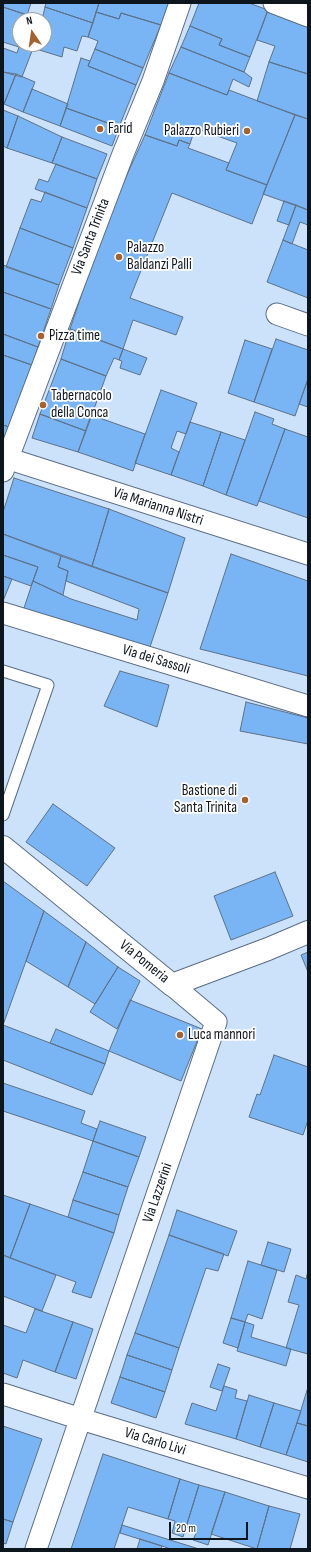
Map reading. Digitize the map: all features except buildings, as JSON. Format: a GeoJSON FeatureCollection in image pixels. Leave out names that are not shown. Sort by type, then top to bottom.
{"type":"FeatureCollection","features":[{"type":"Feature","properties":{"kind":"street","name":"Via Santa Trinita"},"geometry":{"type":"LineString","coordinates":[[4,462],[122,154],[153,81],[180,3]]}},
{"type":"Feature","properties":{"kind":"street"},"geometry":{"type":"LineString","coordinates":[[274,3],[308,16]]}},
{"type":"Feature","properties":{"kind":"street"},"geometry":{"type":"LineString","coordinates":[[277,314],[308,325]]}},
{"type":"Feature","properties":{"kind":"street","name":"Via Marianna Nistri"},"geometry":{"type":"LineString","coordinates":[[4,462],[308,554]]}},
{"type":"Feature","properties":{"kind":"street","name":"Via dei Sassoli"},"geometry":{"type":"LineString","coordinates":[[3,613],[308,706]]}},
{"type":"Feature","properties":{"kind":"street","name":"Via Pomeria"},"geometry":{"type":"LineString","coordinates":[[3,847],[172,985],[268,949],[308,932]]}},
{"type":"Feature","properties":{"kind":"street","name":"Via Lazzerini"},"geometry":{"type":"LineString","coordinates":[[81,1419],[216,1022],[172,985]]}},
{"type":"Feature","properties":{"kind":"street","name":"Via Carlo Livi"},"geometry":{"type":"LineString","coordinates":[[3,1394],[308,1488]]}},
{"type":"Feature","properties":{"kind":"street"},"geometry":{"type":"LineString","coordinates":[[36,1549],[81,1419]]}},
{"type":"Feature","properties":{"kind":"lane"},"geometry":{"type":"LineString","coordinates":[[3,671],[48,685],[3,815]]}},
{"type":"Feature","properties":{"kind":"place","name":"Farid"},"geometry":{"type":"Point","coordinates":[100,129]}},
{"type":"Feature","properties":{"kind":"place","name":"Palazzo Rubieri"},"geometry":{"type":"Point","coordinates":[247,131]}},
{"type":"Feature","properties":{"kind":"place","name":"Palazzo Baldanzi Palli"},"geometry":{"type":"Point","coordinates":[119,257]}},
{"type":"Feature","properties":{"kind":"place","name":"Pizza time"},"geometry":{"type":"Point","coordinates":[41,336]}},
{"type":"Feature","properties":{"kind":"place","name":"Tabernacolo della Conca"},"geometry":{"type":"Point","coordinates":[43,405]}},
{"type":"Feature","properties":{"kind":"place","name":"Bastione di Santa Trinita"},"geometry":{"type":"Point","coordinates":[245,800]}},
{"type":"Feature","properties":{"kind":"place","name":"Luca mannori"},"geometry":{"type":"Point","coordinates":[180,1035]}}]}
